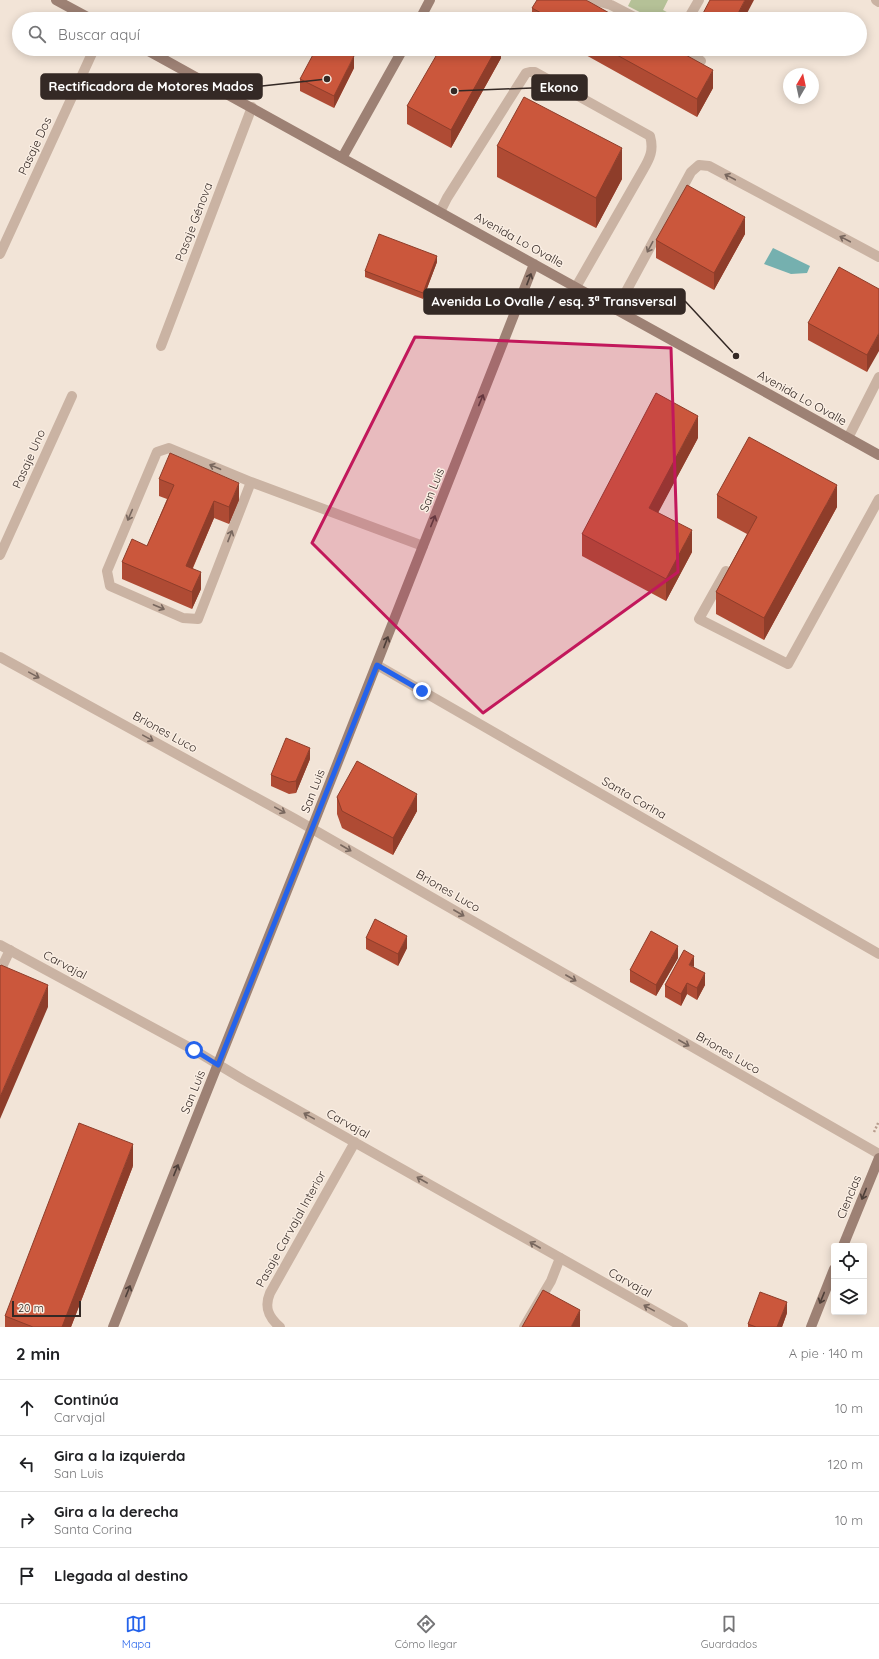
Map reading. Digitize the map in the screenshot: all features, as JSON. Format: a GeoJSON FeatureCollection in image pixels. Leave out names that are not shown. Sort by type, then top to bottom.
{"type":"FeatureCollection","features":[{"type":"Feature","properties":{"kind":"street"},"geometry":{"type":"LineString","coordinates":[[56,0],[78,12]]}},
{"type":"Feature","properties":{"kind":"street"},"geometry":{"type":"LineString","coordinates":[[424,12],[430,0]]}},
{"type":"Feature","properties":{"kind":"street"},"geometry":{"type":"LineString","coordinates":[[593,0],[612,3],[627,12]]}},
{"type":"Feature","properties":{"kind":"street"},"geometry":{"type":"LineString","coordinates":[[692,12],[699,0]]}},
{"type":"Feature","properties":{"kind":"street","name":"Pasaje Dos"},"geometry":{"type":"LineString","coordinates":[[0,254],[91,56]]}},
{"type":"Feature","properties":{"kind":"street","name":"Avenida Lo Ovalle"},"geometry":{"type":"LineString","coordinates":[[158,56],[879,455]]}},
{"type":"Feature","properties":{"kind":"street"},"geometry":{"type":"LineString","coordinates":[[342,158],[399,56]]}},
{"type":"Feature","properties":{"kind":"street"},"geometry":{"type":"LineString","coordinates":[[694,56],[701,61]]}},
{"type":"Feature","properties":{"kind":"street"},"geometry":{"type":"LineString","coordinates":[[440,212],[447,198],[526,73],[534,72],[650,136],[652,145],[652,154],[576,287]]}},
{"type":"Feature","properties":{"kind":"street","name":"Pasaje Génova"},"geometry":{"type":"LineString","coordinates":[[161,346],[252,108]]}},
{"type":"Feature","properties":{"kind":"street"},"geometry":{"type":"LineString","coordinates":[[616,310],[691,172],[699,166],[709,166],[879,257]]}},
{"type":"Feature","properties":{"kind":"street","name":"San Luis"},"geometry":{"type":"LineString","coordinates":[[113,1327],[377,665],[534,264]]}},
{"type":"Feature","properties":{"kind":"street"},"geometry":{"type":"LineString","coordinates":[[848,438],[879,378]]}},
{"type":"Feature","properties":{"kind":"street","name":"Pasaje Uno"},"geometry":{"type":"LineString","coordinates":[[0,555],[72,396]]}},
{"type":"Feature","properties":{"kind":"street"},"geometry":{"type":"LineString","coordinates":[[250,482],[198,619],[183,618],[110,586],[107,571],[157,452],[170,448],[250,482],[423,546]]}},
{"type":"Feature","properties":{"kind":"street"},"geometry":{"type":"LineString","coordinates":[[726,571],[699,619],[788,664],[879,499]]}},
{"type":"Feature","properties":{"kind":"street","name":"Briones Luco"},"geometry":{"type":"LineString","coordinates":[[0,657],[312,828],[879,1154]]}},
{"type":"Feature","properties":{"kind":"street","name":"Santa Corina"},"geometry":{"type":"LineString","coordinates":[[377,665],[879,954]]}},
{"type":"Feature","properties":{"kind":"street","name":"Carvajal"},"geometry":{"type":"LineString","coordinates":[[0,945],[194,1050],[218,1065],[683,1327]]}},
{"type":"Feature","properties":{"kind":"street"},"geometry":{"type":"LineString","coordinates":[[0,971],[10,950]]}},
{"type":"Feature","properties":{"kind":"street","name":"Pasaje Carvajal Interior"},"geometry":{"type":"LineString","coordinates":[[280,1327],[269,1317],[267,1301],[270,1293],[355,1142]]}},
{"type":"Feature","properties":{"kind":"street","name":"Ciencias"},"geometry":{"type":"LineString","coordinates":[[845,1243],[879,1158]]}},
{"type":"Feature","properties":{"kind":"street"},"geometry":{"type":"LineString","coordinates":[[524,1327],[551,1281],[560,1258]]}},
{"type":"Feature","properties":{"kind":"street"},"geometry":{"type":"LineString","coordinates":[[811,1327],[831,1277]]}},
{"type":"Feature","properties":{"kind":"highlighted area"},"geometry":{"type":"Polygon","coordinates":[[[415,337],[671,348],[678,572],[483,713],[312,543],[415,337]]]}},
{"type":"Feature","properties":{"kind":"green space"},"geometry":{"type":"Polygon","coordinates":[[[631,0],[668,0],[663,10],[667,12],[640,12],[628,6],[631,0]]]}},
{"type":"Feature","properties":{"kind":"water"},"geometry":{"type":"Polygon","coordinates":[[[773,248],[810,266],[807,273],[791,274],[764,264],[773,248]]]}},
{"type":"Feature","properties":{"kind":"building"},"geometry":{"type":"Polygon","coordinates":[[[537,0],[586,0],[607,12],[539,12],[532,8],[537,0]]]}},
{"type":"Feature","properties":{"kind":"building"},"geometry":{"type":"Polygon","coordinates":[[[710,0],[745,0],[739,12],[704,12],[710,0]]]}},
{"type":"Feature","properties":{"kind":"building"},"geometry":{"type":"Polygon","coordinates":[[[312,56],[354,56],[334,96],[300,79],[312,56]]]}},
{"type":"Feature","properties":{"kind":"building"},"geometry":{"type":"Polygon","coordinates":[[[436,56],[492,56],[451,130],[407,106],[436,56]]]}},
{"type":"Feature","properties":{"kind":"building"},"geometry":{"type":"Polygon","coordinates":[[[619,56],[688,56],[713,70],[697,99],[619,56]]]}},
{"type":"Feature","properties":{"kind":"building"},"geometry":{"type":"Polygon","coordinates":[[[524,97],[622,148],[596,198],[497,146],[524,97]]]}},
{"type":"Feature","properties":{"kind":"building"},"geometry":{"type":"Polygon","coordinates":[[[687,185],[745,217],[714,273],[656,240],[687,185]]]}},
{"type":"Feature","properties":{"kind":"building"},"geometry":{"type":"Polygon","coordinates":[[[379,234],[437,256],[423,293],[365,271],[379,234]]]}},
{"type":"Feature","properties":{"kind":"building"},"geometry":{"type":"Polygon","coordinates":[[[839,267],[879,289],[879,333],[867,355],[808,323],[839,267]]]}},
{"type":"Feature","properties":{"kind":"building"},"geometry":{"type":"Polygon","coordinates":[[[656,393],[698,416],[649,508],[692,530],[666,579],[582,534],[656,393]]]}},
{"type":"Feature","properties":{"kind":"building"},"geometry":{"type":"Polygon","coordinates":[[[749,437],[837,485],[764,618],[716,592],[757,517],[717,495],[749,437]]]}},
{"type":"Feature","properties":{"kind":"building"},"geometry":{"type":"Polygon","coordinates":[[[170,453],[239,483],[229,507],[214,501],[186,566],[201,572],[192,592],[122,562],[132,539],[147,546],[174,485],[159,479],[170,453]]]}},
{"type":"Feature","properties":{"kind":"building"},"geometry":{"type":"Polygon","coordinates":[[[286,738],[310,748],[296,781],[289,782],[271,775],[286,738]]]}},
{"type":"Feature","properties":{"kind":"building"},"geometry":{"type":"Polygon","coordinates":[[[357,761],[417,794],[393,838],[342,811],[337,797],[357,761]]]}},
{"type":"Feature","properties":{"kind":"building"},"geometry":{"type":"Polygon","coordinates":[[[375,919],[407,936],[398,954],[366,938],[375,919]]]}},
{"type":"Feature","properties":{"kind":"building"},"geometry":{"type":"Polygon","coordinates":[[[651,931],[678,946],[656,985],[630,970],[651,931]]]}},
{"type":"Feature","properties":{"kind":"building"},"geometry":{"type":"Polygon","coordinates":[[[684,950],[694,956],[689,965],[705,973],[697,988],[687,983],[681,994],[665,985],[684,950]]]}},
{"type":"Feature","properties":{"kind":"building"},"geometry":{"type":"Polygon","coordinates":[[[1,965],[48,985],[0,1097],[0,966],[1,965]]]}},
{"type":"Feature","properties":{"kind":"building"},"geometry":{"type":"Polygon","coordinates":[[[79,1123],[133,1144],[62,1327],[33,1327],[5,1316],[79,1123]]]}},
{"type":"Feature","properties":{"kind":"building"},"geometry":{"type":"Polygon","coordinates":[[[543,1290],[580,1310],[571,1327],[522,1327],[543,1290]]]}},
{"type":"Feature","properties":{"kind":"building"},"geometry":{"type":"Polygon","coordinates":[[[760,1292],[787,1302],[777,1327],[756,1327],[748,1324],[760,1292]]]}},
{"type":"Feature","properties":{"kind":"place","name":"Rectificadora de Motores Mados"},"geometry":{"type":"Point","coordinates":[327,79]}},
{"type":"Feature","properties":{"kind":"place","name":"Ekono"},"geometry":{"type":"Point","coordinates":[454,91]}},
{"type":"Feature","properties":{"kind":"place","name":"Avenida Lo Ovalle / esq. 3ª Transversal"},"geometry":{"type":"Point","coordinates":[736,356]}},
{"type":"Feature","properties":{"kind":"route"},"geometry":{"type":"LineString","coordinates":[[194,1050],[218,1065],[377,665],[422,691]]}}]}
